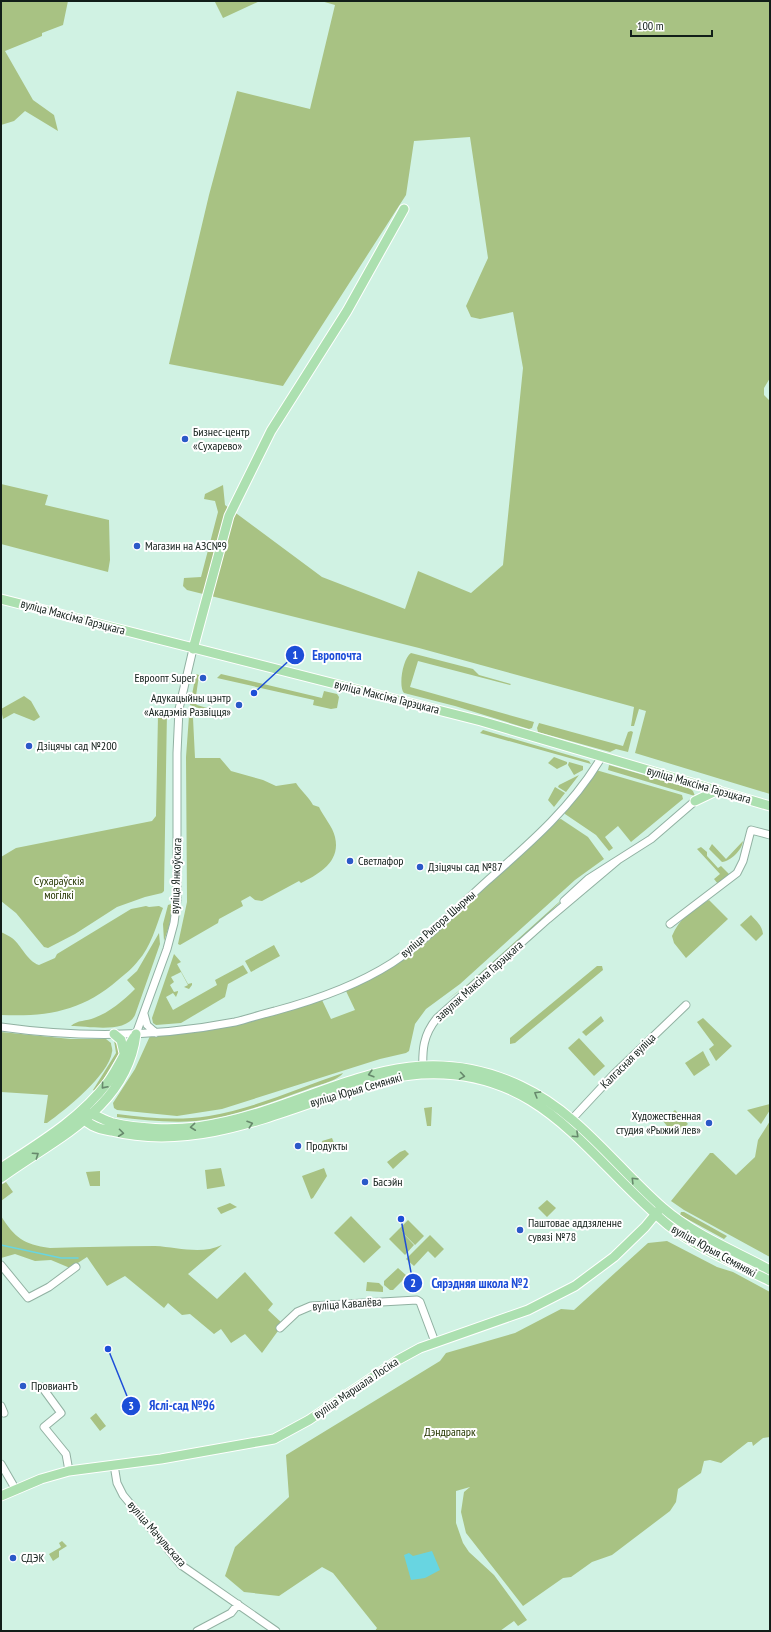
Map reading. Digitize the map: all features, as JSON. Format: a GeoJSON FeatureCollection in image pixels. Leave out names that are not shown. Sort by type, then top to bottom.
{"type":"FeatureCollection","features":[{"type":"Feature","properties":{"kind":"main road"},"geometry":{"type":"LineString","coordinates":[[193,649],[229,516],[271,431],[347,311],[404,209]]}},
{"type":"Feature","properties":{"kind":"main road","name":"вуліца Максіма Гарэцкага"},"geometry":{"type":"LineString","coordinates":[[1,599],[481,721],[601,758],[770,806]]}},
{"type":"Feature","properties":{"kind":"main road"},"geometry":{"type":"LineString","coordinates":[[691,783],[697,792],[695,802]]}},
{"type":"Feature","properties":{"kind":"main road"},"geometry":{"type":"LineString","coordinates":[[695,802],[718,790]]}},
{"type":"Feature","properties":{"kind":"main road"},"geometry":{"type":"LineString","coordinates":[[114,1034],[121,1040],[124,1053]]}},
{"type":"Feature","properties":{"kind":"main road"},"geometry":{"type":"LineString","coordinates":[[1,1168],[60,1128],[81,1111],[107,1082],[136,1034]]}},
{"type":"Feature","properties":{"kind":"main road"},"geometry":{"type":"LineString","coordinates":[[1,1178],[85,1121],[92,1114],[104,1101],[118,1081],[134,1053],[136,1034]]}},
{"type":"Feature","properties":{"kind":"main road","name":"вуліца Юрыя Семянякі"},"geometry":{"type":"LineString","coordinates":[[81,1111],[116,1123],[160,1128],[207,1125],[253,1113],[367,1075],[401,1067],[476,1079],[510,1090],[530,1100],[552,1114],[659,1211],[770,1270]]}},
{"type":"Feature","properties":{"kind":"main road","name":"вуліца Юрыя Семянякі"},"geometry":{"type":"LineString","coordinates":[[85,1121],[98,1128],[114,1132],[160,1137],[196,1136],[243,1126],[381,1081],[423,1070],[468,1068],[506,1079],[534,1092],[572,1119],[682,1234],[770,1281]]}},
{"type":"Feature","properties":{"kind":"main road"},"geometry":{"type":"LineString","coordinates":[[104,1101],[104,1108],[107,1116],[116,1123]]}},
{"type":"Feature","properties":{"kind":"main road"},"geometry":{"type":"LineString","coordinates":[[81,1111],[85,1121]]}},
{"type":"Feature","properties":{"kind":"main road","name":"вуліца Маршала Лосіка"},"geometry":{"type":"LineString","coordinates":[[1,1496],[41,1478],[69,1471],[245,1446],[274,1439],[329,1407],[398,1360],[435,1342],[528,1310],[575,1286],[614,1257],[645,1228],[659,1211]]}},
{"type":"Feature","properties":{"kind":"main road","name":"вуліца Маршала Лосіка"},"geometry":{"type":"LineString","coordinates":[[1,1501],[16,1490]]}},
{"type":"Feature","properties":{"kind":"street","name":"вуліца Янкоўскага"},"geometry":{"type":"LineString","coordinates":[[136,1034],[167,949],[178,900],[177,753],[179,709],[193,649]]}},
{"type":"Feature","properties":{"kind":"street","name":"вуліца Рыгора Шырмы"},"geometry":{"type":"LineString","coordinates":[[136,1034],[156,1033],[236,1022],[311,1001],[372,975],[392,963],[428,936],[523,850],[582,787],[601,758]]}},
{"type":"Feature","properties":{"kind":"street","name":"завулак Максіма Гарэцкага"},"geometry":{"type":"LineString","coordinates":[[423,1070],[422,1046],[430,1027],[437,1018],[548,919],[588,879],[651,839],[695,802]]}},
{"type":"Feature","properties":{"kind":"street"},"geometry":{"type":"LineString","coordinates":[[670,924],[737,873],[743,861],[751,830],[770,835]]}},
{"type":"Feature","properties":{"kind":"street","name":"Калгасная вуліца"},"geometry":{"type":"LineString","coordinates":[[572,1119],[614,1074],[686,1005]]}},
{"type":"Feature","properties":{"kind":"street"},"geometry":{"type":"LineString","coordinates":[[144,1012],[147,1025],[156,1033]]}},
{"type":"Feature","properties":{"kind":"street"},"geometry":{"type":"LineString","coordinates":[[1,1028],[57,1033],[136,1034]]}},
{"type":"Feature","properties":{"kind":"street"},"geometry":{"type":"LineString","coordinates":[[1,1265],[28,1298],[34,1296],[76,1267]]}},
{"type":"Feature","properties":{"kind":"street","name":"вуліца Кавалёва"},"geometry":{"type":"LineString","coordinates":[[280,1328],[294,1314],[308,1307],[417,1300],[420,1302],[435,1342]]}},
{"type":"Feature","properties":{"kind":"street"},"geometry":{"type":"LineString","coordinates":[[42,1387],[61,1413],[44,1427],[66,1454],[69,1471]]}},
{"type":"Feature","properties":{"kind":"street"},"geometry":{"type":"LineString","coordinates":[[1,1464],[16,1490]]}},
{"type":"Feature","properties":{"kind":"street","name":"вуліца Мачульскага"},"geometry":{"type":"LineString","coordinates":[[114,1465],[117,1482],[123,1494],[181,1566],[276,1631]]}},
{"type":"Feature","properties":{"kind":"street"},"geometry":{"type":"LineString","coordinates":[[197,1631],[231,1613],[238,1604]]}},
{"type":"Feature","properties":{"kind":"green space"},"geometry":{"type":"Polygon","coordinates":[[[1,1],[68,1],[63,25],[42,33],[42,36],[5,51],[33,100],[54,115],[58,131],[25,111],[14,121],[1,125],[1,1]]]}},
{"type":"Feature","properties":{"kind":"green space"},"geometry":{"type":"Polygon","coordinates":[[[210,1],[260,1],[223,18],[215,2],[210,1]]]}},
{"type":"Feature","properties":{"kind":"green space"},"geometry":{"type":"Polygon","coordinates":[[[321,1],[770,1],[770,378],[764,388],[764,395],[770,401],[770,794],[635,753],[646,711],[639,709],[634,726],[631,726],[634,707],[419,648],[187,590],[183,586],[184,578],[201,577],[218,512],[215,501],[204,499],[205,494],[223,485],[225,505],[322,577],[405,609],[418,571],[471,593],[503,565],[523,368],[513,312],[480,319],[471,317],[466,306],[488,258],[470,137],[414,141],[406,195],[283,386],[169,364],[209,195],[237,91],[310,109],[335,5],[321,1]]]}},
{"type":"Feature","properties":{"kind":"green space"},"geometry":{"type":"Polygon","coordinates":[[[1,484],[48,495],[45,505],[109,520],[110,560],[108,572],[1,544],[1,484]]]}},
{"type":"Feature","properties":{"kind":"green space"},"geometry":{"type":"Polygon","coordinates":[[[411,653],[473,669],[479,675],[511,684],[510,685],[418,661],[410,687],[534,722],[532,728],[529,729],[455,706],[404,693],[401,684],[402,672],[406,660],[411,653]]]}},
{"type":"Feature","properties":{"kind":"green space"},"geometry":{"type":"Polygon","coordinates":[[[196,674],[199,675],[195,703],[207,708],[204,710],[190,705],[196,674]]]}},
{"type":"Feature","properties":{"kind":"green space"},"geometry":{"type":"Polygon","coordinates":[[[221,674],[322,698],[324,691],[337,694],[339,697],[337,708],[331,709],[313,705],[314,700],[217,678],[221,674]]]}},
{"type":"Feature","properties":{"kind":"green space"},"geometry":{"type":"Polygon","coordinates":[[[24,696],[31,701],[40,717],[34,721],[14,713],[3,719],[1,709],[24,696]]]}},
{"type":"Feature","properties":{"kind":"green space","name":"Сухараўскія могілкі"},"geometry":{"type":"Polygon","coordinates":[[[161,711],[167,711],[164,891],[162,893],[145,897],[117,907],[75,934],[48,948],[44,947],[16,913],[1,901],[1,857],[16,848],[152,821],[156,816],[158,715],[161,711]]]}},
{"type":"Feature","properties":{"kind":"green space"},"geometry":{"type":"Polygon","coordinates":[[[189,716],[193,718],[195,758],[220,758],[231,771],[263,780],[276,786],[296,783],[313,805],[319,807],[332,829],[336,846],[332,860],[315,876],[301,883],[299,881],[262,901],[255,900],[250,896],[241,901],[243,906],[219,919],[218,923],[180,945],[178,944],[187,902],[186,757],[189,716]]]}},
{"type":"Feature","properties":{"kind":"green space"},"geometry":{"type":"Polygon","coordinates":[[[539,723],[623,746],[628,732],[633,732],[628,752],[616,749],[610,752],[538,732],[537,728],[539,723]]]}},
{"type":"Feature","properties":{"kind":"green space"},"geometry":{"type":"Polygon","coordinates":[[[483,730],[589,761],[591,764],[480,733],[483,730]]]}},
{"type":"Feature","properties":{"kind":"green space"},"geometry":{"type":"Polygon","coordinates":[[[554,757],[567,762],[567,764],[557,769],[548,763],[554,757]]]}},
{"type":"Feature","properties":{"kind":"green space"},"geometry":{"type":"Polygon","coordinates":[[[569,762],[583,766],[583,770],[574,775],[568,765],[569,762]]]}},
{"type":"Feature","properties":{"kind":"green space"},"geometry":{"type":"Polygon","coordinates":[[[609,765],[689,788],[693,791],[695,796],[608,770],[609,765]]]}},
{"type":"Feature","properties":{"kind":"green space"},"geometry":{"type":"Polygon","coordinates":[[[596,770],[682,795],[683,799],[631,842],[618,826],[605,837],[613,848],[609,851],[596,835],[565,814],[565,811],[596,770]]]}},
{"type":"Feature","properties":{"kind":"green space"},"geometry":{"type":"Polygon","coordinates":[[[579,775],[566,792],[558,787],[559,785],[579,775]]]}},
{"type":"Feature","properties":{"kind":"green space"},"geometry":{"type":"Polygon","coordinates":[[[555,787],[565,793],[554,807],[548,800],[555,787]]]}},
{"type":"Feature","properties":{"kind":"green space"},"geometry":{"type":"Polygon","coordinates":[[[561,819],[588,837],[604,859],[575,880],[460,984],[426,1009],[415,1024],[409,1051],[406,1053],[380,1059],[222,1109],[177,1116],[117,1110],[114,1108],[113,1103],[135,1069],[150,1036],[186,1032],[322,1000],[331,1019],[355,1010],[346,991],[392,966],[557,820],[561,819]]]}},
{"type":"Feature","properties":{"kind":"green space"},"geometry":{"type":"Polygon","coordinates":[[[743,841],[741,848],[736,854],[729,860],[722,862],[709,849],[712,844],[726,859],[743,841]]]}},
{"type":"Feature","properties":{"kind":"green space"},"geometry":{"type":"Polygon","coordinates":[[[701,847],[707,852],[707,856],[718,868],[721,866],[729,874],[718,884],[714,879],[720,874],[697,849],[701,847]]]}},
{"type":"Feature","properties":{"kind":"green space"},"geometry":{"type":"Polygon","coordinates":[[[568,894],[537,925],[469,984],[445,1001],[468,984],[568,894]]]}},
{"type":"Feature","properties":{"kind":"green space"},"geometry":{"type":"Polygon","coordinates":[[[709,900],[728,919],[686,958],[674,943],[672,936],[678,924],[687,915],[709,900]]]}},
{"type":"Feature","properties":{"kind":"green space"},"geometry":{"type":"Polygon","coordinates":[[[171,904],[173,907],[164,941],[163,924],[168,905],[171,904]]]}},
{"type":"Feature","properties":{"kind":"green space"},"geometry":{"type":"Polygon","coordinates":[[[146,906],[159,906],[163,908],[150,943],[134,966],[105,990],[91,999],[64,1010],[34,1015],[1,1015],[1,932],[16,941],[28,957],[39,965],[55,958],[57,954],[131,909],[146,906]]]}},
{"type":"Feature","properties":{"kind":"green space"},"geometry":{"type":"Polygon","coordinates":[[[751,915],[758,923],[763,934],[756,941],[740,925],[751,915]]]}},
{"type":"Feature","properties":{"kind":"green space"},"geometry":{"type":"Polygon","coordinates":[[[159,933],[160,944],[135,1015],[130,1021],[124,1025],[106,1028],[71,1026],[73,1024],[100,1016],[121,1002],[135,989],[127,980],[137,971],[159,933]]]}},
{"type":"Feature","properties":{"kind":"green space"},"geometry":{"type":"Polygon","coordinates":[[[274,945],[280,956],[251,972],[245,961],[274,945]]]}},
{"type":"Feature","properties":{"kind":"green space"},"geometry":{"type":"Polygon","coordinates":[[[174,954],[181,962],[177,964],[188,984],[192,983],[192,985],[189,989],[184,987],[188,985],[181,972],[171,977],[174,982],[170,985],[174,992],[178,992],[176,997],[173,993],[166,997],[173,1010],[217,985],[215,980],[243,965],[248,973],[228,984],[225,997],[181,1023],[156,1025],[153,1023],[152,1018],[174,954]]]}},
{"type":"Feature","properties":{"kind":"green space"},"geometry":{"type":"Polygon","coordinates":[[[597,966],[602,966],[603,970],[515,1043],[510,1044],[510,1038],[597,966]]]}},
{"type":"Feature","properties":{"kind":"green space"},"geometry":{"type":"Polygon","coordinates":[[[601,1016],[604,1021],[586,1036],[582,1032],[601,1016]]]}},
{"type":"Feature","properties":{"kind":"green space"},"geometry":{"type":"Polygon","coordinates":[[[703,1018],[732,1046],[716,1061],[709,1049],[714,1045],[697,1022],[703,1018]]]}},
{"type":"Feature","properties":{"kind":"green space"},"geometry":{"type":"Polygon","coordinates":[[[1,1032],[71,1039],[106,1039],[111,1043],[112,1051],[109,1061],[95,1081],[64,1110],[47,1123],[44,1123],[48,1095],[1,1092],[1,1032]]]}},
{"type":"Feature","properties":{"kind":"green space"},"geometry":{"type":"Polygon","coordinates":[[[579,1038],[605,1066],[594,1076],[568,1048],[579,1038]]]}},
{"type":"Feature","properties":{"kind":"green space"},"geometry":{"type":"Polygon","coordinates":[[[114,1040],[119,1047],[119,1053],[96,1092],[93,1090],[116,1053],[114,1040]]]}},
{"type":"Feature","properties":{"kind":"green space"},"geometry":{"type":"Polygon","coordinates":[[[703,1051],[710,1065],[694,1076],[685,1063],[703,1051]]]}},
{"type":"Feature","properties":{"kind":"green space"},"geometry":{"type":"Polygon","coordinates":[[[343,1073],[332,1081],[267,1104],[239,1113],[210,1119],[176,1122],[117,1117],[117,1114],[163,1118],[197,1118],[209,1116],[260,1103],[343,1073]]]}},
{"type":"Feature","properties":{"kind":"green space"},"geometry":{"type":"Polygon","coordinates":[[[770,1104],[770,1110],[761,1124],[747,1110],[770,1104]]]}},
{"type":"Feature","properties":{"kind":"green space"},"geometry":{"type":"Polygon","coordinates":[[[432,1107],[431,1126],[427,1126],[424,1108],[432,1107]]]}},
{"type":"Feature","properties":{"kind":"green space"},"geometry":{"type":"Polygon","coordinates":[[[675,1110],[688,1124],[675,1136],[663,1121],[675,1110]]]}},
{"type":"Feature","properties":{"kind":"green space"},"geometry":{"type":"Polygon","coordinates":[[[770,1121],[770,1257],[684,1210],[671,1201],[710,1153],[713,1153],[736,1175],[755,1157],[758,1140],[770,1121]]]}},
{"type":"Feature","properties":{"kind":"green space"},"geometry":{"type":"Polygon","coordinates":[[[332,1138],[336,1148],[326,1152],[322,1141],[332,1138]]]}},
{"type":"Feature","properties":{"kind":"green space"},"geometry":{"type":"Polygon","coordinates":[[[405,1150],[409,1154],[393,1169],[387,1162],[405,1150]]]}},
{"type":"Feature","properties":{"kind":"green space"},"geometry":{"type":"Polygon","coordinates":[[[221,1168],[225,1186],[207,1189],[205,1170],[221,1168]]]}},
{"type":"Feature","properties":{"kind":"green space"},"geometry":{"type":"Polygon","coordinates":[[[324,1168],[327,1176],[311,1199],[302,1176],[324,1168]]]}},
{"type":"Feature","properties":{"kind":"green space"},"geometry":{"type":"Polygon","coordinates":[[[100,1171],[100,1186],[90,1186],[86,1172],[100,1171]]]}},
{"type":"Feature","properties":{"kind":"green space"},"geometry":{"type":"Polygon","coordinates":[[[6,1182],[13,1192],[1,1201],[1,1185],[6,1182]]]}},
{"type":"Feature","properties":{"kind":"green space"},"geometry":{"type":"Polygon","coordinates":[[[547,1200],[556,1208],[547,1217],[538,1208],[547,1200]]]}},
{"type":"Feature","properties":{"kind":"green space"},"geometry":{"type":"Polygon","coordinates":[[[230,1203],[237,1207],[221,1214],[217,1208],[230,1203]]]}},
{"type":"Feature","properties":{"kind":"green space"},"geometry":{"type":"Polygon","coordinates":[[[681,1212],[684,1212],[727,1236],[724,1239],[680,1215],[681,1212]]]}},
{"type":"Feature","properties":{"kind":"green space"},"geometry":{"type":"Polygon","coordinates":[[[1,1216],[11,1230],[21,1239],[26,1242],[50,1248],[155,1246],[189,1250],[206,1250],[222,1245],[188,1274],[217,1299],[245,1272],[273,1304],[268,1310],[283,1324],[262,1353],[245,1334],[231,1343],[221,1329],[214,1334],[190,1314],[182,1315],[168,1303],[164,1308],[125,1276],[107,1286],[87,1257],[70,1268],[51,1260],[35,1261],[15,1254],[1,1258],[1,1216]]]}},
{"type":"Feature","properties":{"kind":"green space"},"geometry":{"type":"Polygon","coordinates":[[[351,1216],[381,1247],[364,1263],[334,1233],[351,1216]]]}},
{"type":"Feature","properties":{"kind":"green space"},"geometry":{"type":"Polygon","coordinates":[[[408,1220],[424,1236],[415,1245],[399,1229],[408,1220]]]}},
{"type":"Feature","properties":{"kind":"green space"},"geometry":{"type":"Polygon","coordinates":[[[399,1229],[414,1245],[405,1255],[389,1239],[399,1229]]]}},
{"type":"Feature","properties":{"kind":"green space"},"geometry":{"type":"Polygon","coordinates":[[[430,1235],[444,1249],[435,1258],[428,1251],[414,1266],[406,1259],[430,1235]]]}},
{"type":"Feature","properties":{"kind":"green space","name":"Дэндрапарк"},"geometry":{"type":"Polygon","coordinates":[[[667,1241],[717,1267],[733,1272],[770,1292],[770,1437],[763,1438],[753,1446],[752,1442],[748,1442],[721,1463],[710,1460],[704,1461],[701,1473],[678,1489],[676,1502],[670,1511],[612,1555],[592,1562],[571,1577],[563,1578],[523,1606],[466,1533],[461,1512],[464,1492],[470,1487],[456,1491],[456,1523],[463,1543],[469,1552],[494,1575],[527,1620],[518,1626],[514,1621],[500,1631],[375,1631],[377,1628],[333,1573],[322,1567],[279,1596],[244,1592],[225,1576],[235,1547],[289,1497],[286,1455],[440,1361],[446,1353],[515,1333],[561,1309],[574,1310],[648,1243],[667,1241]]]}},
{"type":"Feature","properties":{"kind":"green space"},"geometry":{"type":"Polygon","coordinates":[[[398,1268],[407,1276],[393,1290],[390,1290],[384,1285],[384,1281],[398,1268]]]}},
{"type":"Feature","properties":{"kind":"green space"},"geometry":{"type":"Polygon","coordinates":[[[367,1282],[379,1283],[383,1287],[383,1292],[366,1291],[367,1282]]]}},
{"type":"Feature","properties":{"kind":"green space"},"geometry":{"type":"Polygon","coordinates":[[[96,1413],[106,1426],[100,1431],[90,1418],[96,1413]]]}},
{"type":"Feature","properties":{"kind":"green space"},"geometry":{"type":"Polygon","coordinates":[[[62,1541],[67,1546],[59,1551],[59,1557],[53,1561],[49,1554],[61,1547],[59,1543],[62,1541]]]}},
{"type":"Feature","properties":{"kind":"water"},"geometry":{"type":"Polygon","coordinates":[[[432,1551],[440,1570],[425,1578],[411,1580],[404,1555],[409,1553],[413,1556],[432,1551]]]}},
{"type":"Feature","properties":{"kind":"waterway"},"geometry":{"type":"LineString","coordinates":[[1,1245],[61,1258],[78,1258]]}},
{"type":"Feature","properties":{"kind":"place","name":"Бизнес-центр «Сухарево»"},"geometry":{"type":"Point","coordinates":[185,439]}},
{"type":"Feature","properties":{"kind":"place","name":"Магазин на АЗС№9"},"geometry":{"type":"Point","coordinates":[137,546]}},
{"type":"Feature","properties":{"kind":"place","name":"Евроопт Super"},"geometry":{"type":"Point","coordinates":[203,678]}},
{"type":"Feature","properties":{"kind":"place","name":"Европочта"},"geometry":{"type":"Point","coordinates":[254,693]}},
{"type":"Feature","properties":{"kind":"place","name":"Адукацыйны цэнтр «Акадэмія Развіцця»"},"geometry":{"type":"Point","coordinates":[239,705]}},
{"type":"Feature","properties":{"kind":"place","name":"Дзіцячы сад №200"},"geometry":{"type":"Point","coordinates":[29,746]}},
{"type":"Feature","properties":{"kind":"place","name":"Светлафор"},"geometry":{"type":"Point","coordinates":[350,861]}},
{"type":"Feature","properties":{"kind":"place","name":"Дзіцячы сад №87"},"geometry":{"type":"Point","coordinates":[420,867]}},
{"type":"Feature","properties":{"kind":"place","name":"Художественная студия «Рыжий лев»"},"geometry":{"type":"Point","coordinates":[709,1123]}},
{"type":"Feature","properties":{"kind":"place","name":"Продукты"},"geometry":{"type":"Point","coordinates":[298,1146]}},
{"type":"Feature","properties":{"kind":"place","name":"Басэйн"},"geometry":{"type":"Point","coordinates":[365,1182]}},
{"type":"Feature","properties":{"kind":"place","name":"Сярэдняя школа №2"},"geometry":{"type":"Point","coordinates":[401,1219]}},
{"type":"Feature","properties":{"kind":"place","name":"Паштовае аддзяленне сувязі №78"},"geometry":{"type":"Point","coordinates":[520,1230]}},
{"type":"Feature","properties":{"kind":"place","name":"Яслі-сад №96"},"geometry":{"type":"Point","coordinates":[108,1349]}},
{"type":"Feature","properties":{"kind":"place","name":"ПровиантЪ"},"geometry":{"type":"Point","coordinates":[23,1386]}},
{"type":"Feature","properties":{"kind":"place","name":"СДЭК"},"geometry":{"type":"Point","coordinates":[13,1558]}}]}
